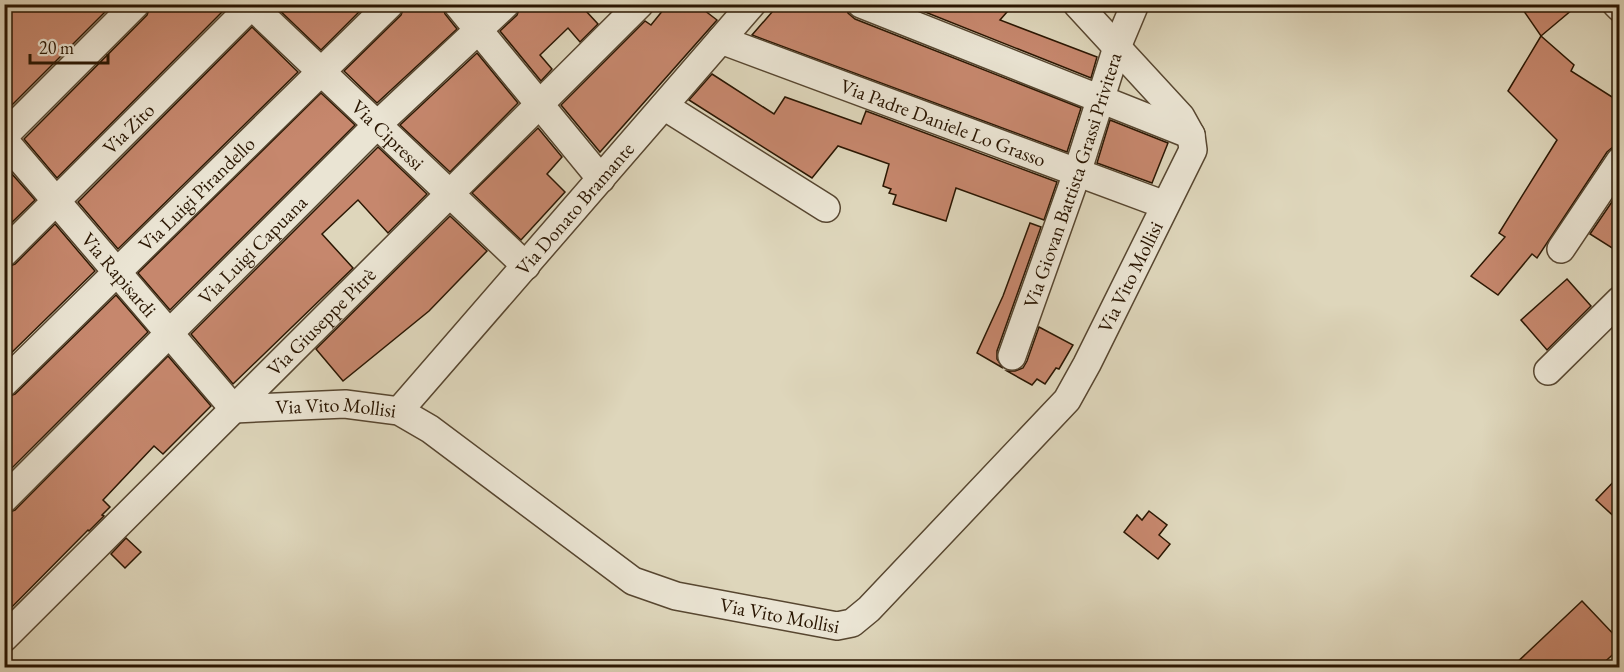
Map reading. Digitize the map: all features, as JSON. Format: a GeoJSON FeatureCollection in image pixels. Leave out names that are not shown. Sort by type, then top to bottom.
{"type":"FeatureCollection","features":[{"type":"Feature","properties":{"kind":"street"},"geometry":{"type":"LineString","coordinates":[[4,136],[136,4]]}},
{"type":"Feature","properties":{"kind":"street","name":"Via Luigi Pirandello"},"geometry":{"type":"LineString","coordinates":[[4,383],[390,4]]}},
{"type":"Feature","properties":{"kind":"street"},"geometry":{"type":"LineString","coordinates":[[457,4],[601,179]]}},
{"type":"Feature","properties":{"kind":"street","name":"Via Luigi Capuana"},"geometry":{"type":"LineString","coordinates":[[4,499],[377,125],[506,4]]}},
{"type":"Feature","properties":{"kind":"street","name":"Via Giuseppe Pitrè"},"geometry":{"type":"LineString","coordinates":[[4,638],[640,4]]}},
{"type":"Feature","properties":{"kind":"street","name":"Via Donato Bramante"},"geometry":{"type":"LineString","coordinates":[[399,411],[752,4]]}},
{"type":"Feature","properties":{"kind":"street"},"geometry":{"type":"LineString","coordinates":[[861,4],[1191,135]]}},
{"type":"Feature","properties":{"kind":"street"},"geometry":{"type":"LineString","coordinates":[[1077,4],[1181,117],[1191,135]]}},
{"type":"Feature","properties":{"kind":"street","name":"Via Giovan Battista Grassi Privitera"},"geometry":{"type":"LineString","coordinates":[[1012,356],[1077,173],[1117,47],[1135,4]]}},
{"type":"Feature","properties":{"kind":"street","name":"Via Cipressi"},"geometry":{"type":"LineString","coordinates":[[252,5],[526,266]]}},
{"type":"Feature","properties":{"kind":"street","name":"Via Zito"},"geometry":{"type":"LineString","coordinates":[[4,253],[252,5]]}},
{"type":"Feature","properties":{"kind":"street","name":"Via Padre Daniele Lo Grasso"},"geometry":{"type":"LineString","coordinates":[[721,40],[1165,205]]}},
{"type":"Feature","properties":{"kind":"street"},"geometry":{"type":"LineString","coordinates":[[664,106],[826,208]]}},
{"type":"Feature","properties":{"kind":"street","name":"Via Vito Mollisi"},"geometry":{"type":"LineString","coordinates":[[234,409],[345,404],[399,411],[430,429],[633,581],[688,598],[837,626],[852,623],[869,609],[1067,400],[1193,150],[1191,135]]}},
{"type":"Feature","properties":{"kind":"street","name":"Via Rapisardi"},"geometry":{"type":"LineString","coordinates":[[4,140],[234,409]]}},
{"type":"Feature","properties":{"kind":"street"},"geometry":{"type":"LineString","coordinates":[[1561,249],[1620,161]]}},
{"type":"Feature","properties":{"kind":"street"},"geometry":{"type":"LineString","coordinates":[[1548,371],[1620,300]]}},
{"type":"Feature","properties":{"kind":"building"},"geometry":{"type":"Polygon","coordinates":[[[4,4],[113,4],[4,113],[4,4]]]}},
{"type":"Feature","properties":{"kind":"building"},"geometry":{"type":"Polygon","coordinates":[[[151,4],[230,4],[57,178],[24,139],[147,15],[151,4]]]}},
{"type":"Feature","properties":{"kind":"building"},"geometry":{"type":"Polygon","coordinates":[[[273,4],[367,4],[321,50],[273,4]]]}},
{"type":"Feature","properties":{"kind":"building"},"geometry":{"type":"Polygon","coordinates":[[[405,4],[442,4],[445,14],[457,29],[377,103],[344,71],[401,15],[405,4]]]}},
{"type":"Feature","properties":{"kind":"building"},"geometry":{"type":"Polygon","coordinates":[[[521,4],[593,4],[586,11],[598,24],[580,42],[568,28],[540,55],[552,69],[541,81],[500,31],[517,15],[521,4]]]}},
{"type":"Feature","properties":{"kind":"building"},"geometry":{"type":"Polygon","coordinates":[[[668,4],[696,4],[717,20],[600,152],[561,105],[645,21],[651,25],[668,4]]]}},
{"type":"Feature","properties":{"kind":"building"},"geometry":{"type":"Polygon","coordinates":[[[779,4],[846,4],[848,13],[855,19],[1081,108],[1067,152],[752,35],[779,4]]]}},
{"type":"Feature","properties":{"kind":"building"},"geometry":{"type":"Polygon","coordinates":[[[905,4],[1014,4],[1000,20],[1097,57],[1091,78],[905,4]]]}},
{"type":"Feature","properties":{"kind":"building"},"geometry":{"type":"Polygon","coordinates":[[[1519,4],[1579,4],[1541,36],[1519,4]]]}},
{"type":"Feature","properties":{"kind":"building"},"geometry":{"type":"Polygon","coordinates":[[[252,27],[298,72],[118,249],[78,202],[252,27]]]}},
{"type":"Feature","properties":{"kind":"building"},"geometry":{"type":"Polygon","coordinates":[[[1541,36],[1574,65],[1571,71],[1620,102],[1620,146],[1613,147],[1607,152],[1537,258],[1532,254],[1498,295],[1471,276],[1505,237],[1499,233],[1557,140],[1508,91],[1541,36]]]}},
{"type":"Feature","properties":{"kind":"building"},"geometry":{"type":"Polygon","coordinates":[[[477,53],[518,103],[450,172],[400,125],[477,53]]]}},
{"type":"Feature","properties":{"kind":"building"},"geometry":{"type":"Polygon","coordinates":[[[712,74],[774,114],[785,97],[861,124],[866,111],[1057,182],[1044,220],[956,188],[946,221],[893,204],[896,195],[889,193],[891,189],[883,186],[889,164],[838,146],[812,178],[689,100],[712,74]]]}},
{"type":"Feature","properties":{"kind":"building"},"geometry":{"type":"Polygon","coordinates":[[[321,93],[355,125],[170,310],[138,273],[321,93]]]}},
{"type":"Feature","properties":{"kind":"building"},"geometry":{"type":"Polygon","coordinates":[[[1110,120],[1168,143],[1152,183],[1097,163],[1110,120]]]}},
{"type":"Feature","properties":{"kind":"building"},"geometry":{"type":"Polygon","coordinates":[[[538,128],[562,157],[547,174],[565,192],[521,240],[472,193],[538,128]]]}},
{"type":"Feature","properties":{"kind":"building"},"geometry":{"type":"Polygon","coordinates":[[[378,147],[427,194],[388,233],[358,200],[322,234],[353,268],[233,384],[191,334],[378,147]]]}},
{"type":"Feature","properties":{"kind":"building"},"geometry":{"type":"Polygon","coordinates":[[[4,165],[35,200],[4,230],[4,165]]]}},
{"type":"Feature","properties":{"kind":"building"},"geometry":{"type":"Polygon","coordinates":[[[1620,190],[1620,253],[1590,234],[1620,190]]]}},
{"type":"Feature","properties":{"kind":"building"},"geometry":{"type":"Polygon","coordinates":[[[450,216],[487,251],[429,311],[343,381],[316,349],[450,216]]]}},
{"type":"Feature","properties":{"kind":"building"},"geometry":{"type":"Polygon","coordinates":[[[1030,223],[1041,227],[997,351],[997,359],[1003,368],[977,353],[1003,296],[1030,223]]]}},
{"type":"Feature","properties":{"kind":"building"},"geometry":{"type":"Polygon","coordinates":[[[55,224],[95,271],[4,360],[4,268],[15,264],[55,224]]]}},
{"type":"Feature","properties":{"kind":"building"},"geometry":{"type":"Polygon","coordinates":[[[1567,279],[1591,306],[1547,350],[1521,320],[1567,279]]]}},
{"type":"Feature","properties":{"kind":"building"},"geometry":{"type":"Polygon","coordinates":[[[116,295],[148,332],[4,476],[4,398],[15,394],[116,295]]]}},
{"type":"Feature","properties":{"kind":"building"},"geometry":{"type":"Polygon","coordinates":[[[1039,327],[1073,345],[1059,369],[1056,368],[1045,384],[1037,379],[1032,385],[1007,371],[1023,368],[1039,327]]]}},
{"type":"Feature","properties":{"kind":"building"},"geometry":{"type":"Polygon","coordinates":[[[168,356],[211,406],[163,454],[154,446],[103,500],[110,507],[102,515],[104,516],[4,615],[4,514],[15,510],[168,356]]]}},
{"type":"Feature","properties":{"kind":"building"},"geometry":{"type":"Polygon","coordinates":[[[1620,475],[1620,522],[1596,500],[1620,475]]]}},
{"type":"Feature","properties":{"kind":"building"},"geometry":{"type":"Polygon","coordinates":[[[1149,511],[1167,525],[1159,535],[1170,544],[1158,559],[1124,532],[1137,515],[1142,520],[1149,511]]]}},
{"type":"Feature","properties":{"kind":"building"},"geometry":{"type":"Polygon","coordinates":[[[126,538],[141,552],[125,568],[111,554],[126,538]]]}},
{"type":"Feature","properties":{"kind":"building"},"geometry":{"type":"Polygon","coordinates":[[[1582,601],[1620,641],[1620,648],[1598,668],[1511,668],[1582,601]]]}}]}
